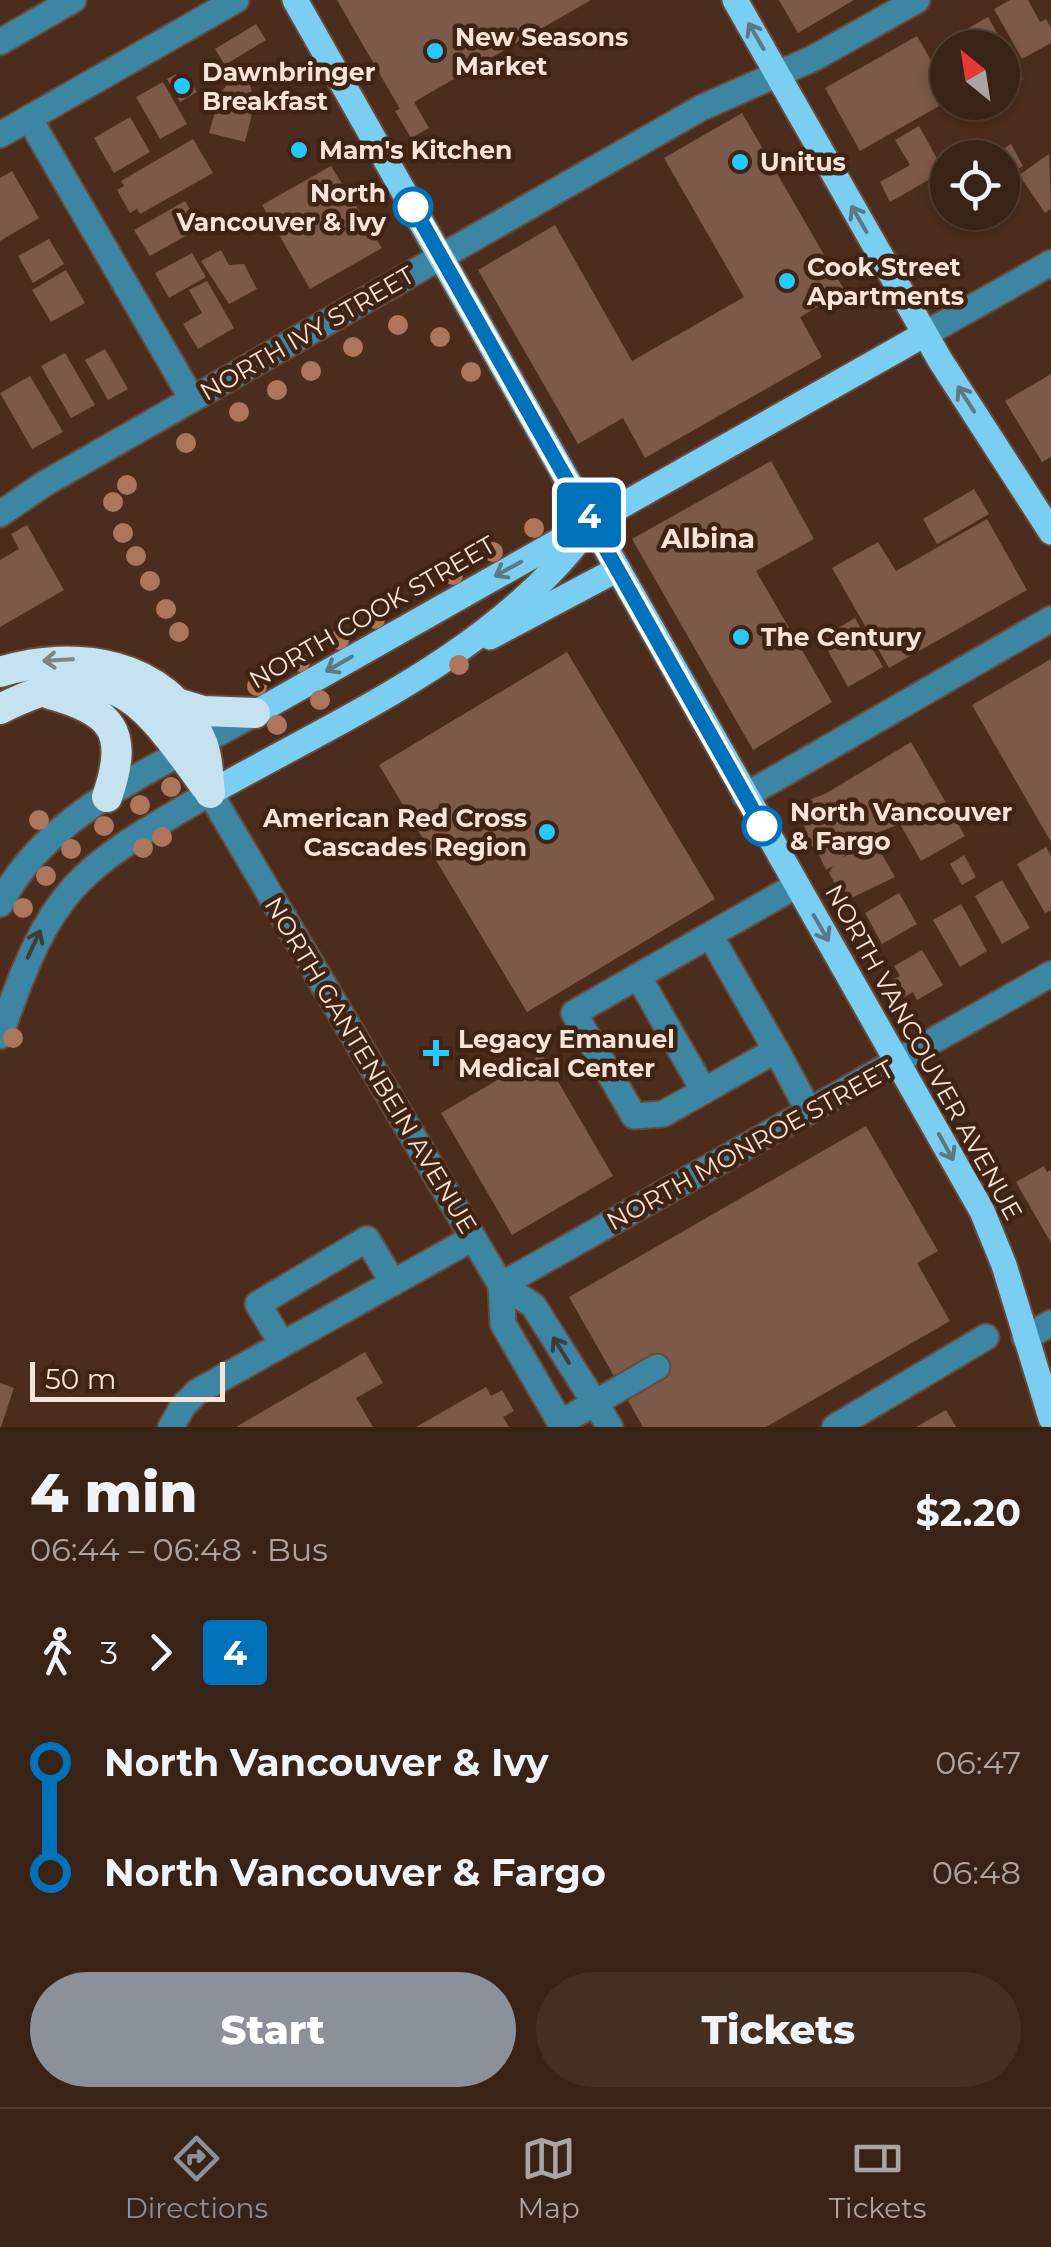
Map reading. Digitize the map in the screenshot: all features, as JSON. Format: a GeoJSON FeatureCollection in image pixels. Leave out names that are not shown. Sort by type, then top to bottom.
{"type":"FeatureCollection","features":[{"type":"Feature","properties":{"kind":"highway"},"geometry":{"type":"LineString","coordinates":[[0,672],[34,662],[101,662],[126,670],[176,703],[203,711],[256,712]]}},
{"type":"Feature","properties":{"kind":"highway"},"geometry":{"type":"LineString","coordinates":[[0,709],[80,682],[116,690],[192,748]]}},
{"type":"Feature","properties":{"kind":"highway"},"geometry":{"type":"LineString","coordinates":[[42,692],[91,706],[110,727],[116,754],[108,797]]}},
{"type":"Feature","properties":{"kind":"highway"},"geometry":{"type":"LineString","coordinates":[[176,703],[210,794]]}},
{"type":"Feature","properties":{"kind":"main road","name":"NORTH VANCOUVER AVENUE"},"geometry":{"type":"LineString","coordinates":[[295,0],[996,1241],[1051,1418]]}},
{"type":"Feature","properties":{"kind":"main road"},"geometry":{"type":"LineString","coordinates":[[735,0],[926,334],[1049,524]]}},
{"type":"Feature","properties":{"kind":"main road","name":"NORTH COOK STREET"},"geometry":{"type":"LineString","coordinates":[[256,712],[926,334]]}},
{"type":"Feature","properties":{"kind":"main road","name":"NORTH COOK STREET"},"geometry":{"type":"LineString","coordinates":[[210,794],[476,643],[564,560],[593,522]]}},
{"type":"Feature","properties":{"kind":"main road"},"geometry":{"type":"LineString","coordinates":[[476,643],[618,570]]}},
{"type":"Feature","properties":{"kind":"street"},"geometry":{"type":"LineString","coordinates":[[0,42],[73,0]]}},
{"type":"Feature","properties":{"kind":"street"},"geometry":{"type":"LineString","coordinates":[[0,135],[236,0]]}},
{"type":"Feature","properties":{"kind":"street","name":"NORTH IVY STREET"},"geometry":{"type":"LineString","coordinates":[[0,514],[44,484],[701,108],[814,58],[917,0]]}},
{"type":"Feature","properties":{"kind":"street"},"geometry":{"type":"LineString","coordinates":[[29,118],[192,399]]}},
{"type":"Feature","properties":{"kind":"street"},"geometry":{"type":"LineString","coordinates":[[926,334],[1051,263]]}},
{"type":"Feature","properties":{"kind":"street"},"geometry":{"type":"LineString","coordinates":[[745,796],[1051,619]]}},
{"type":"Feature","properties":{"kind":"street","name":"NORTH COOK STREET"},"geometry":{"type":"LineString","coordinates":[[0,904],[22,870],[52,837],[108,797],[256,712]]}},
{"type":"Feature","properties":{"kind":"street"},"geometry":{"type":"LineString","coordinates":[[0,1036],[37,936],[67,890],[121,845],[210,794]]}},
{"type":"Feature","properties":{"kind":"street","name":"NORTH GANTENBEIN AVENUE"},"geometry":{"type":"LineString","coordinates":[[210,794],[501,1284],[533,1305],[610,1427]]}},
{"type":"Feature","properties":{"kind":"street"},"geometry":{"type":"LineString","coordinates":[[776,1050],[663,1114],[634,1116],[574,1013],[796,885]]}},
{"type":"Feature","properties":{"kind":"street"},"geometry":{"type":"LineString","coordinates":[[710,935],[808,1111]]}},
{"type":"Feature","properties":{"kind":"street","name":"NORTH MONROE STREET"},"geometry":{"type":"LineString","coordinates":[[501,1284],[1051,974]]}},
{"type":"Feature","properties":{"kind":"street"},"geometry":{"type":"LineString","coordinates":[[638,976],[704,1091]]}},
{"type":"Feature","properties":{"kind":"street"},"geometry":{"type":"LineString","coordinates":[[172,1427],[182,1406],[197,1392],[473,1238]]}},
{"type":"Feature","properties":{"kind":"street"},"geometry":{"type":"LineString","coordinates":[[282,1344],[258,1304],[367,1239],[393,1282]]}},
{"type":"Feature","properties":{"kind":"street","name":"NORTH GANTENBEIN AVENUE"},"geometry":{"type":"LineString","coordinates":[[501,1284],[503,1324],[562,1425]]}},
{"type":"Feature","properties":{"kind":"street"},"geometry":{"type":"LineString","coordinates":[[1025,1338],[1051,1323]]}},
{"type":"Feature","properties":{"kind":"street"},"geometry":{"type":"LineString","coordinates":[[835,1427],[986,1336]]}},
{"type":"Feature","properties":{"kind":"street"},"geometry":{"type":"LineString","coordinates":[[562,1425],[657,1367]]}},
{"type":"Feature","properties":{"kind":"building","name":"New Seasons Market"},"geometry":{"type":"Polygon","coordinates":[[[337,0],[591,0],[414,102],[429,128],[411,138],[395,111],[400,109],[337,0]]]}},
{"type":"Feature","properties":{"kind":"building"},"geometry":{"type":"Polygon","coordinates":[[[779,0],[854,0],[798,33],[779,0]]]}},
{"type":"Feature","properties":{"kind":"building"},"geometry":{"type":"Polygon","coordinates":[[[1010,0],[1028,0],[1040,22],[1046,19],[1051,28],[1051,43],[1022,59],[1020,30],[1006,30],[994,9],[1010,0]]]}},
{"type":"Feature","properties":{"kind":"building"},"geometry":{"type":"Polygon","coordinates":[[[988,17],[995,30],[965,30],[988,17]]]}},
{"type":"Feature","properties":{"kind":"building"},"geometry":{"type":"Polygon","coordinates":[[[256,24],[266,40],[225,65],[215,49],[256,24]]]}},
{"type":"Feature","properties":{"kind":"building"},"geometry":{"type":"Polygon","coordinates":[[[917,36],[930,59],[930,111],[860,151],[825,88],[917,36]]]}},
{"type":"Feature","properties":{"kind":"building","name":"Dawnbringer Breakfast"},"geometry":{"type":"Polygon","coordinates":[[[176,74],[180,81],[188,76],[197,92],[180,102],[167,79],[176,74]]]}},
{"type":"Feature","properties":{"kind":"building"},"geometry":{"type":"Polygon","coordinates":[[[236,75],[247,76],[255,102],[245,142],[209,133],[221,92],[236,75]]]}},
{"type":"Feature","properties":{"kind":"building"},"geometry":{"type":"Polygon","coordinates":[[[163,82],[187,124],[160,139],[136,97],[163,82]]]}},
{"type":"Feature","properties":{"kind":"building","name":"Cook Street Apartments"},"geometry":{"type":"Polygon","coordinates":[[[742,113],[845,291],[800,317],[822,357],[645,458],[623,418],[578,444],[478,270],[555,225],[632,361],[744,297],[664,158],[742,113]]]}},
{"type":"Feature","properties":{"kind":"building"},"geometry":{"type":"Polygon","coordinates":[[[130,117],[150,152],[114,173],[94,138],[130,117]]]}},
{"type":"Feature","properties":{"kind":"building"},"geometry":{"type":"Polygon","coordinates":[[[919,126],[930,146],[930,179],[890,202],[880,182],[910,165],[895,140],[919,126]]]}},
{"type":"Feature","properties":{"kind":"building"},"geometry":{"type":"Polygon","coordinates":[[[193,139],[213,173],[140,214],[137,209],[130,213],[117,190],[124,186],[121,181],[193,139]]]}},
{"type":"Feature","properties":{"kind":"building"},"geometry":{"type":"Polygon","coordinates":[[[1049,154],[1051,209],[1045,213],[1020,174],[1049,154]]]}},
{"type":"Feature","properties":{"kind":"building"},"geometry":{"type":"Polygon","coordinates":[[[331,166],[382,248],[310,289],[262,205],[331,166]]]}},
{"type":"Feature","properties":{"kind":"building"},"geometry":{"type":"Polygon","coordinates":[[[12,171],[39,218],[0,241],[0,178],[12,171]]]}},
{"type":"Feature","properties":{"kind":"building"},"geometry":{"type":"Polygon","coordinates":[[[185,201],[200,228],[150,256],[134,230],[185,201]]]}},
{"type":"Feature","properties":{"kind":"building"},"geometry":{"type":"Polygon","coordinates":[[[49,239],[64,264],[33,283],[18,256],[49,239]]]}},
{"type":"Feature","properties":{"kind":"building"},"geometry":{"type":"Polygon","coordinates":[[[221,250],[229,265],[244,264],[257,289],[229,304],[201,261],[221,250]]]}},
{"type":"Feature","properties":{"kind":"building"},"geometry":{"type":"Polygon","coordinates":[[[192,253],[206,277],[169,298],[155,273],[192,253]]]}},
{"type":"Feature","properties":{"kind":"building"},"geometry":{"type":"Polygon","coordinates":[[[66,270],[85,303],[51,322],[32,290],[66,270]]]}},
{"type":"Feature","properties":{"kind":"building"},"geometry":{"type":"Polygon","coordinates":[[[207,281],[234,328],[198,349],[183,324],[202,313],[189,290],[207,281]]]}},
{"type":"Feature","properties":{"kind":"building"},"geometry":{"type":"Polygon","coordinates":[[[105,349],[128,389],[108,400],[85,360],[105,349]]]}},
{"type":"Feature","properties":{"kind":"building"},"geometry":{"type":"Polygon","coordinates":[[[65,353],[95,405],[71,418],[41,366],[65,353]]]}},
{"type":"Feature","properties":{"kind":"building"},"geometry":{"type":"Polygon","coordinates":[[[1051,374],[1051,457],[1042,462],[1005,401],[1051,374]]]}},
{"type":"Feature","properties":{"kind":"building"},"geometry":{"type":"Polygon","coordinates":[[[30,376],[63,432],[32,449],[0,393],[30,376]]]}},
{"type":"Feature","properties":{"kind":"building","name":"The Century"},"geometry":{"type":"Polygon","coordinates":[[[771,461],[814,539],[756,571],[832,702],[753,750],[632,539],[771,461]]]}},
{"type":"Feature","properties":{"kind":"building"},"geometry":{"type":"Polygon","coordinates":[[[974,489],[989,514],[937,544],[923,519],[974,489]]]}},
{"type":"Feature","properties":{"kind":"building"},"geometry":{"type":"Polygon","coordinates":[[[987,519],[1027,590],[889,668],[832,568],[878,542],[896,571],[987,519]]]}},
{"type":"Feature","properties":{"kind":"building"},"geometry":{"type":"Polygon","coordinates":[[[27,525],[64,590],[0,627],[0,560],[19,549],[11,534],[27,525]]]}},
{"type":"Feature","properties":{"kind":"building"},"geometry":{"type":"Polygon","coordinates":[[[855,618],[883,667],[848,687],[821,638],[855,618]]]}},
{"type":"Feature","properties":{"kind":"building","name":"American Red Cross Cascades Region"},"geometry":{"type":"Polygon","coordinates":[[[567,652],[715,899],[527,1012],[379,765],[567,652]]]}},
{"type":"Feature","properties":{"kind":"building"},"geometry":{"type":"Polygon","coordinates":[[[1051,659],[1051,842],[972,705],[1051,659]]]}},
{"type":"Feature","properties":{"kind":"building"},"geometry":{"type":"Polygon","coordinates":[[[911,742],[965,836],[921,861],[900,824],[882,831],[841,858],[875,842],[895,877],[845,901],[829,873],[833,866],[826,870],[815,846],[806,851],[796,834],[806,829],[790,807],[825,794],[911,742]]]}},
{"type":"Feature","properties":{"kind":"building"},"geometry":{"type":"Polygon","coordinates":[[[1046,847],[1051,856],[1051,910],[1045,913],[1017,864],[1046,847]]]}},
{"type":"Feature","properties":{"kind":"building"},"geometry":{"type":"Polygon","coordinates":[[[964,855],[976,877],[962,885],[950,864],[964,855]]]}},
{"type":"Feature","properties":{"kind":"building"},"geometry":{"type":"Polygon","coordinates":[[[1002,880],[1030,928],[1002,944],[975,896],[1002,880]]]}},
{"type":"Feature","properties":{"kind":"building"},"geometry":{"type":"Polygon","coordinates":[[[899,893],[917,924],[882,944],[865,913],[899,893]]]}},
{"type":"Feature","properties":{"kind":"building"},"geometry":{"type":"Polygon","coordinates":[[[961,904],[987,951],[960,967],[933,920],[961,904]]]}},
{"type":"Feature","properties":{"kind":"building"},"geometry":{"type":"Polygon","coordinates":[[[922,950],[943,985],[917,1000],[913,992],[899,1000],[888,982],[900,976],[894,966],[922,950]]]}},
{"type":"Feature","properties":{"kind":"building"},"geometry":{"type":"Polygon","coordinates":[[[542,1054],[613,1176],[512,1235],[441,1113],[542,1054]]]}},
{"type":"Feature","properties":{"kind":"building"},"geometry":{"type":"Polygon","coordinates":[[[866,1126],[938,1251],[917,1263],[950,1321],[766,1427],[643,1427],[569,1297],[866,1126]]]}},
{"type":"Feature","properties":{"kind":"building"},"geometry":{"type":"Polygon","coordinates":[[[1044,1166],[1047,1172],[1051,1170],[1051,1243],[1016,1182],[1044,1166]]]}},
{"type":"Feature","properties":{"kind":"building"},"geometry":{"type":"Polygon","coordinates":[[[365,1352],[383,1383],[356,1398],[373,1427],[236,1427],[365,1352]]]}},
{"type":"Feature","properties":{"kind":"building"},"geometry":{"type":"Polygon","coordinates":[[[0,1383],[14,1388],[1,1427],[0,1427],[0,1383]]]}},
{"type":"Feature","properties":{"kind":"building"},"geometry":{"type":"Polygon","coordinates":[[[486,1387],[491,1396],[502,1390],[514,1411],[503,1417],[509,1427],[416,1427],[486,1387]]]}},
{"type":"Feature","properties":{"kind":"building"},"geometry":{"type":"Polygon","coordinates":[[[946,1410],[956,1427],[916,1427],[946,1410]]]}},
{"type":"Feature","properties":{"kind":"bus line","name":"4"},"geometry":{"type":"LineString","coordinates":[[413,207],[762,826]]}},
{"type":"Feature","properties":{"kind":"place","name":"New Seasons Market"},"geometry":{"type":"Point","coordinates":[435,51]}},
{"type":"Feature","properties":{"kind":"place","name":"Dawnbringer Breakfast"},"geometry":{"type":"Point","coordinates":[182,86]}},
{"type":"Feature","properties":{"kind":"place","name":"Mam's Kitchen"},"geometry":{"type":"Point","coordinates":[299,150]}},
{"type":"Feature","properties":{"kind":"place","name":"Unitus"},"geometry":{"type":"Point","coordinates":[740,162]}},
{"type":"Feature","properties":{"kind":"place","name":"North Vancouver & Ivy"},"geometry":{"type":"Point","coordinates":[413,207]}},
{"type":"Feature","properties":{"kind":"place","name":"Cook Street Apartments"},"geometry":{"type":"Point","coordinates":[787,281]}},
{"type":"Feature","properties":{"kind":"place","name":"The Century"},"geometry":{"type":"Point","coordinates":[741,637]}},
{"type":"Feature","properties":{"kind":"place","name":"North Vancouver & Fargo"},"geometry":{"type":"Point","coordinates":[762,826]}},
{"type":"Feature","properties":{"kind":"place","name":"American Red Cross Cascades Region"},"geometry":{"type":"Point","coordinates":[547,832]}},
{"type":"Feature","properties":{"kind":"place","name":"Legacy Emanuel Medical Center"},"geometry":{"type":"Point","coordinates":[436,1053]}},
{"type":"Feature","properties":{"kind":"district","name":"Albina"},"geometry":{"type":"Point","coordinates":[708,538]}}]}
